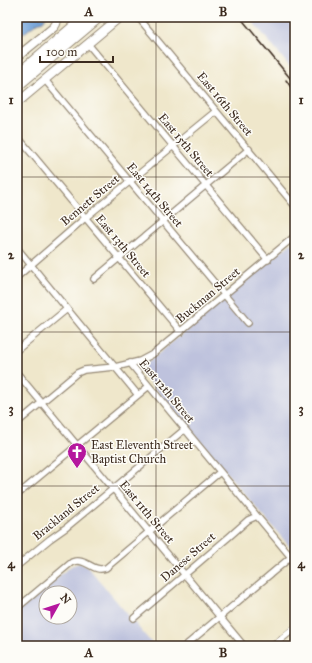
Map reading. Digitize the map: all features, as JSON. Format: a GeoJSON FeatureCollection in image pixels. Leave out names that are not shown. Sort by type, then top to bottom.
{"type":"FeatureCollection","features":[{"type":"Feature","properties":{"kind":"highway"},"geometry":{"type":"LineString","coordinates":[[17,75],[85,17]]}},
{"type":"Feature","properties":{"kind":"highway"},"geometry":{"type":"LineString","coordinates":[[17,86],[99,17]]}},
{"type":"Feature","properties":{"kind":"street"},"geometry":{"type":"LineString","coordinates":[[19,52],[54,27],[58,17]]}},
{"type":"Feature","properties":{"kind":"street"},"geometry":{"type":"LineString","coordinates":[[17,103],[120,17]]}},
{"type":"Feature","properties":{"kind":"street","name":"East 16th Street"},"geometry":{"type":"LineString","coordinates":[[138,17],[295,206]]}},
{"type":"Feature","properties":{"kind":"street","name":"East 15th Street"},"geometry":{"type":"LineString","coordinates":[[88,44],[268,260]]}},
{"type":"Feature","properties":{"kind":"street","name":"East 14th Street"},"geometry":{"type":"LineString","coordinates":[[45,80],[248,323]]}},
{"type":"Feature","properties":{"kind":"street","name":"Bennett Street"},"geometry":{"type":"LineString","coordinates":[[17,277],[216,111]]}},
{"type":"Feature","properties":{"kind":"street","name":"East 13th Street"},"geometry":{"type":"LineString","coordinates":[[17,136],[181,332]]}},
{"type":"Feature","properties":{"kind":"street"},"geometry":{"type":"LineString","coordinates":[[94,278],[249,149]]}},
{"type":"Feature","properties":{"kind":"street","name":"Buckman Street"},"geometry":{"type":"LineString","coordinates":[[130,363],[140,361],[153,354],[268,260],[295,236]]}},
{"type":"Feature","properties":{"kind":"street"},"geometry":{"type":"LineString","coordinates":[[17,248],[138,395]]}},
{"type":"Feature","properties":{"kind":"street"},"geometry":{"type":"LineString","coordinates":[[17,350],[67,308]]}},
{"type":"Feature","properties":{"kind":"street","name":"East 12th Street"},"geometry":{"type":"LineString","coordinates":[[17,423],[77,374],[84,370],[115,367],[130,363],[293,560]]}},
{"type":"Feature","properties":{"kind":"street","name":"East 11th Street"},"geometry":{"type":"LineString","coordinates":[[17,374],[244,646]]}},
{"type":"Feature","properties":{"kind":"street"},"geometry":{"type":"LineString","coordinates":[[17,495],[149,386]]}},
{"type":"Feature","properties":{"kind":"street","name":"Brackland Street"},"geometry":{"type":"LineString","coordinates":[[17,566],[185,429]]}},
{"type":"Feature","properties":{"kind":"street"},"geometry":{"type":"LineString","coordinates":[[17,608],[72,562],[83,562],[96,569],[106,568],[220,472]]}},
{"type":"Feature","properties":{"kind":"street","name":"Danese Street"},"geometry":{"type":"LineString","coordinates":[[134,618],[248,520],[257,516]]}},
{"type":"Feature","properties":{"kind":"street"},"geometry":{"type":"LineString","coordinates":[[185,646],[268,577],[293,560]]}},
{"type":"Feature","properties":{"kind":"street"},"geometry":{"type":"LineString","coordinates":[[273,646],[295,628]]}},
{"type":"Feature","properties":{"kind":"shaded area"},"geometry":{"type":"Polygon","coordinates":[[[256,17],[295,17],[295,73],[252,21],[256,17]]]}},
{"type":"Feature","properties":{"kind":"shaded area"},"geometry":{"type":"Polygon","coordinates":[[[295,240],[295,553],[139,370],[295,240]]]}},
{"type":"Feature","properties":{"kind":"shaded area"},"geometry":{"type":"Polygon","coordinates":[[[79,563],[87,566],[154,646],[17,646],[17,611],[38,594],[38,625],[78,625],[78,585],[48,585],[71,566],[79,563]]]}},
{"type":"Feature","properties":{"kind":"water"},"geometry":{"type":"Polygon","coordinates":[[[17,17],[46,17],[43,21],[37,23],[23,34],[17,29],[17,17]]]}},
{"type":"Feature","properties":{"kind":"railway"},"geometry":{"type":"LineString","coordinates":[[240,17],[295,84]]}},
{"type":"Feature","properties":{"kind":"railway"},"geometry":{"type":"LineString","coordinates":[[286,80],[295,93]]}},
{"type":"Feature","properties":{"kind":"place","name":"East Eleventh Street Baptist Church"},"geometry":{"type":"Point","coordinates":[77,469]}}]}
